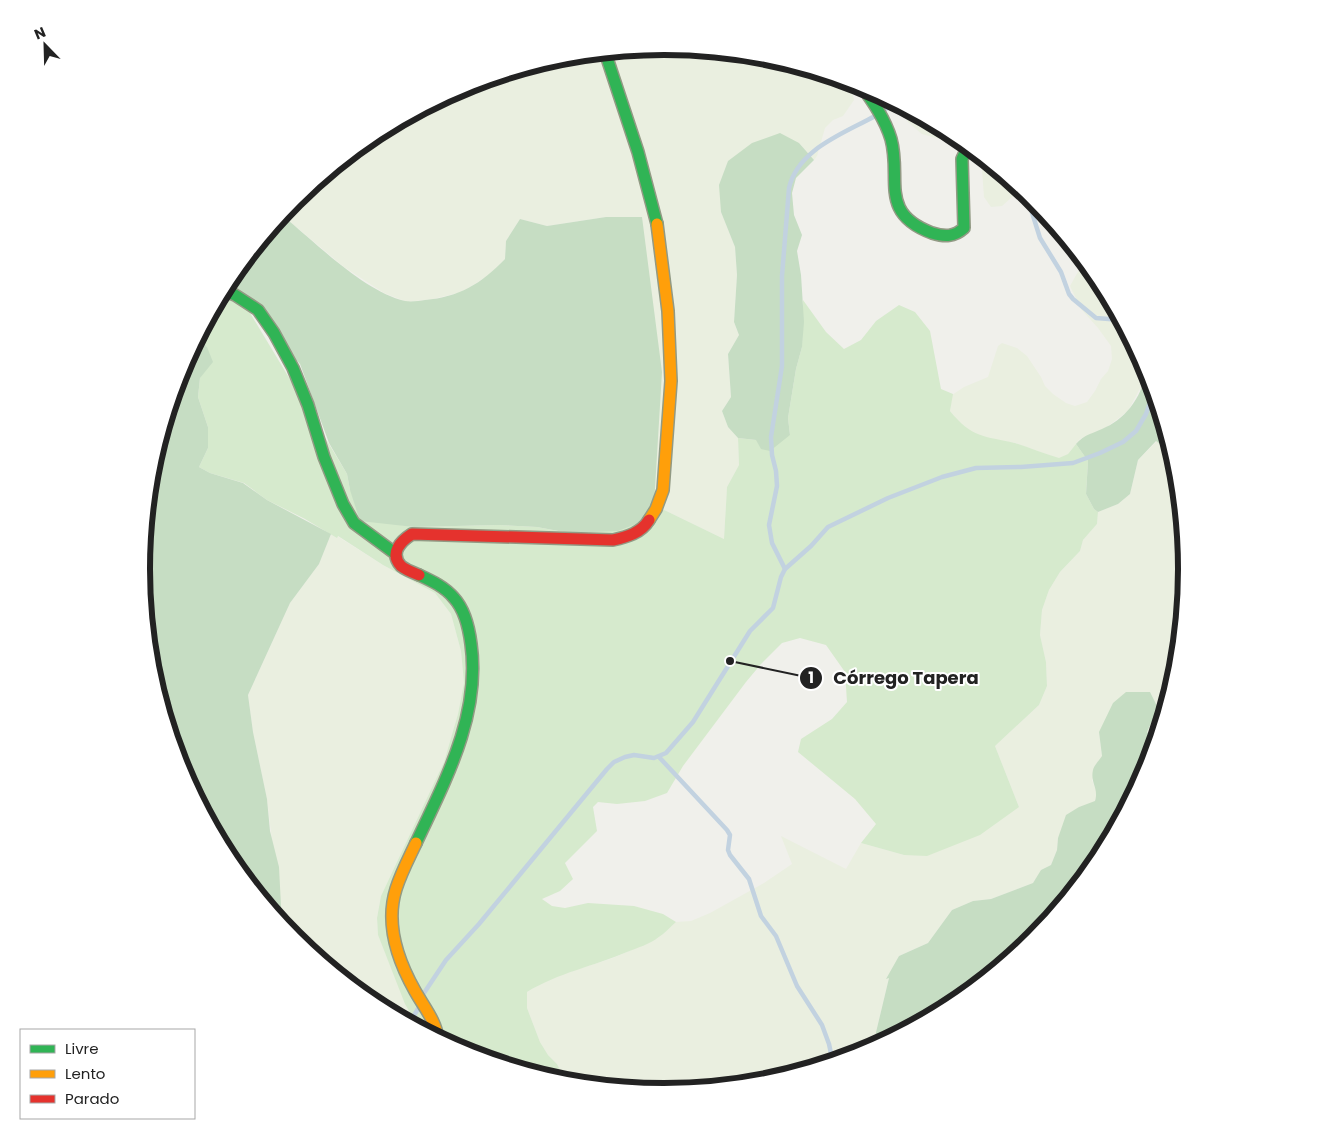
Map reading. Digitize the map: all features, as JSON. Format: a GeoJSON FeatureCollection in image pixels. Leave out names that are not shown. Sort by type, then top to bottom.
{"type":"FeatureCollection","features":[{"type":"Feature","properties":{"kind":"street"},"geometry":{"type":"LineString","coordinates":[[437,1032],[432,1016],[413,987],[398,958],[392,930],[392,905],[400,877],[439,792],[465,729],[474,688],[472,642],[468,626],[457,600],[444,589],[402,567],[397,561],[397,547],[402,540],[412,534],[613,540],[633,535],[647,524],[656,509],[663,490],[671,381],[668,311],[656,216],[638,152],[607,58]]}},
{"type":"Feature","properties":{"kind":"street"},"geometry":{"type":"LineString","coordinates":[[871,99],[891,138],[894,160],[893,190],[899,208],[904,216],[938,236],[957,235],[964,228],[962,159],[965,153]]}},
{"type":"Feature","properties":{"kind":"street"},"geometry":{"type":"LineString","coordinates":[[230,293],[258,310],[274,333],[308,405],[324,457],[343,504],[354,522],[396,554]]}},
{"type":"Feature","properties":{"kind":"shaded area"},"geometry":{"type":"Polygon","coordinates":[[[630,56],[698,56],[764,65],[829,82],[852,91],[854,100],[843,116],[833,120],[825,128],[817,156],[814,160],[799,143],[721,212],[735,247],[737,275],[734,322],[739,335],[728,354],[731,397],[722,411],[728,427],[738,438],[739,465],[727,487],[724,539],[654,505],[606,217],[547,226],[520,219],[506,241],[505,259],[489,275],[462,292],[433,299],[407,302],[384,293],[344,267],[287,219],[300,206],[351,161],[407,124],[467,94],[499,82],[564,65],[630,56]]]}},
{"type":"Feature","properties":{"kind":"shaded area"},"geometry":{"type":"Polygon","coordinates":[[[905,115],[949,142],[922,134],[905,115]]]}},
{"type":"Feature","properties":{"kind":"shaded area"},"geometry":{"type":"Polygon","coordinates":[[[984,167],[1015,194],[1002,206],[991,207],[984,197],[982,169],[984,167]]]}},
{"type":"Feature","properties":{"kind":"shaded area"},"geometry":{"type":"Polygon","coordinates":[[[1080,268],[1110,312],[1125,342],[1143,383],[1128,411],[1107,427],[1080,439],[1068,454],[1059,459],[1016,443],[989,439],[973,433],[960,423],[950,411],[952,395],[964,387],[988,377],[998,346],[1002,343],[1017,348],[1027,356],[1045,386],[1066,403],[1075,406],[1087,402],[1095,391],[1101,379],[1108,371],[1112,359],[1111,346],[1081,309],[1070,286],[1080,268]]]}},
{"type":"Feature","properties":{"kind":"shaded area"},"geometry":{"type":"Polygon","coordinates":[[[1157,441],[1163,446],[1174,502],[1178,570],[1174,637],[1169,670],[1151,736],[1147,732],[1154,719],[1099,732],[1102,757],[1092,780],[1097,793],[1095,802],[1079,807],[1058,838],[1057,850],[1051,865],[1041,871],[1033,883],[991,899],[973,901],[952,910],[928,943],[899,956],[889,978],[874,1039],[861,1045],[797,1066],[731,1080],[698,1083],[630,1083],[597,1080],[562,1074],[540,1042],[527,1008],[527,992],[563,974],[613,958],[658,938],[676,922],[691,921],[710,913],[764,883],[792,864],[781,836],[846,869],[861,843],[904,855],[1019,807],[995,746],[1039,705],[1047,686],[1046,662],[1040,635],[1042,610],[1049,590],[1060,572],[1080,551],[1083,540],[1097,524],[1098,512],[1118,504],[1130,494],[1138,460],[1157,441]]]}},
{"type":"Feature","properties":{"kind":"shaded area"},"geometry":{"type":"Polygon","coordinates":[[[331,534],[435,593],[451,614],[461,651],[464,683],[458,714],[444,762],[381,896],[377,918],[378,935],[390,965],[425,1025],[378,997],[366,989],[363,982],[351,978],[300,933],[281,913],[267,799],[253,732],[248,695],[290,603],[319,564],[331,534]]]}},
{"type":"Feature","properties":{"kind":"green space"},"geometry":{"type":"Polygon","coordinates":[[[780,133],[799,143],[814,160],[796,178],[792,193],[794,215],[802,235],[797,251],[801,275],[804,322],[802,347],[796,369],[788,418],[790,435],[770,451],[761,449],[756,440],[738,438],[728,427],[722,411],[731,397],[728,354],[739,335],[734,322],[737,275],[735,247],[721,212],[719,185],[728,161],[752,143],[780,133]]]}},
{"type":"Feature","properties":{"kind":"green space"},"geometry":{"type":"Polygon","coordinates":[[[606,217],[642,217],[662,372],[654,505],[636,524],[618,531],[569,533],[537,527],[498,525],[414,527],[360,521],[347,474],[329,443],[300,364],[232,291],[256,256],[287,219],[359,279],[390,296],[405,301],[418,301],[448,296],[469,288],[487,276],[505,259],[506,241],[520,219],[547,226],[606,217]]]}},
{"type":"Feature","properties":{"kind":"green space"},"geometry":{"type":"Polygon","coordinates":[[[235,288],[347,474],[350,490],[388,523],[414,527],[498,525],[537,527],[569,533],[654,505],[724,539],[727,487],[739,465],[738,438],[756,440],[790,435],[788,418],[796,369],[802,347],[803,300],[826,332],[844,349],[861,340],[876,321],[899,305],[915,312],[930,331],[941,389],[953,394],[950,411],[958,420],[979,434],[1015,443],[1059,458],[1068,454],[1076,444],[1088,461],[1086,494],[1094,509],[1098,512],[1097,524],[1083,540],[1080,551],[1060,572],[1049,590],[1042,610],[1040,635],[1046,662],[1047,686],[1039,705],[995,746],[1019,807],[980,835],[927,856],[904,855],[861,843],[876,824],[855,799],[798,752],[801,739],[832,719],[847,702],[845,672],[826,645],[800,638],[782,643],[746,682],[683,766],[667,793],[645,801],[617,804],[598,802],[593,807],[597,831],[565,863],[573,879],[560,891],[542,899],[552,906],[565,908],[588,903],[634,906],[663,914],[676,922],[648,944],[564,975],[527,992],[527,1008],[540,1042],[562,1074],[499,1057],[467,1045],[414,1019],[405,1004],[378,935],[377,918],[381,896],[444,762],[458,714],[464,683],[461,651],[451,614],[435,593],[383,565],[338,536],[337,538],[267,500],[244,483],[210,473],[199,467],[208,448],[208,427],[198,397],[207,347],[203,342],[218,312],[235,288]]]}},
{"type":"Feature","properties":{"kind":"green space"},"geometry":{"type":"Polygon","coordinates":[[[203,342],[213,362],[200,378],[198,397],[208,427],[208,448],[199,467],[210,473],[243,483],[267,500],[331,534],[319,564],[290,603],[248,695],[253,732],[267,799],[270,831],[279,867],[281,914],[236,855],[218,827],[203,797],[177,735],[167,703],[154,637],[150,570],[151,536],[159,469],[177,404],[203,342]]]}},
{"type":"Feature","properties":{"kind":"green space"},"geometry":{"type":"Polygon","coordinates":[[[1143,384],[1164,447],[1156,441],[1138,460],[1130,494],[1118,504],[1098,512],[1094,509],[1086,494],[1088,461],[1076,444],[1086,436],[1122,417],[1129,410],[1143,384]]]}},
{"type":"Feature","properties":{"kind":"green space"},"geometry":{"type":"Polygon","coordinates":[[[1126,692],[1150,692],[1158,708],[1147,732],[1151,736],[1139,766],[1110,827],[1092,855],[1051,909],[1028,933],[977,978],[921,1015],[874,1039],[889,978],[886,979],[899,956],[928,943],[952,910],[973,901],[991,899],[1033,883],[1041,870],[1051,865],[1066,815],[1079,807],[1095,801],[1096,792],[1092,775],[1095,765],[1102,756],[1099,732],[1113,703],[1126,692]]]}},
{"type":"Feature","properties":{"kind":"green space"},"geometry":{"type":"Polygon","coordinates":[[[351,978],[363,982],[366,989],[351,978]]]}},
{"type":"Feature","properties":{"kind":"waterway"},"geometry":{"type":"LineString","coordinates":[[884,111],[888,106]]}},
{"type":"Feature","properties":{"kind":"waterway"},"geometry":{"type":"LineString","coordinates":[[785,569],[772,543],[769,525],[777,486],[771,437],[782,366],[782,276],[789,188],[794,174],[812,153],[836,136],[875,116]]}},
{"type":"Feature","properties":{"kind":"waterway"},"geometry":{"type":"LineString","coordinates":[[1031,209],[1040,238],[1061,272],[1069,294],[1096,318],[1114,319]]}},
{"type":"Feature","properties":{"kind":"waterway"},"geometry":{"type":"LineString","coordinates":[[424,993],[446,960],[479,924],[607,769],[614,762],[625,757],[634,755],[654,758],[666,753],[693,722],[750,631],[773,608],[785,569],[811,546],[828,527],[888,498],[942,477],[976,468],[1073,463],[1100,453],[1123,442],[1136,431],[1146,414],[1150,402]]}},
{"type":"Feature","properties":{"kind":"waterway"},"geometry":{"type":"LineString","coordinates":[[659,757],[730,835],[728,850],[730,855],[749,879],[761,916],[776,936],[797,986],[822,1025],[832,1056]]}},
{"type":"Feature","properties":{"kind":"waterway"},"geometry":{"type":"LineString","coordinates":[[413,1018],[419,1007]]}},
{"type":"Feature","properties":{"kind":"traffic: fast"},"geometry":{"type":"LineString","coordinates":[[607,58],[638,152],[657,224]]}},
{"type":"Feature","properties":{"kind":"traffic: fast"},"geometry":{"type":"LineString","coordinates":[[869,98],[878,111],[891,139],[894,154],[895,194],[898,205],[904,216],[915,225],[932,233],[945,236],[953,235],[964,228],[962,159],[965,153]]}},
{"type":"Feature","properties":{"kind":"traffic: fast"},"geometry":{"type":"LineString","coordinates":[[230,293],[258,310],[274,333],[293,368],[308,405],[324,457],[343,504],[354,523],[396,554]]}},
{"type":"Feature","properties":{"kind":"traffic: fast"},"geometry":{"type":"LineString","coordinates":[[416,843],[449,772],[458,747],[466,722],[473,670],[469,632],[461,608],[447,591],[419,575]]}},
{"type":"Feature","properties":{"kind":"traffic: slow"},"geometry":{"type":"LineString","coordinates":[[649,520],[656,509],[663,490],[671,381],[668,311],[657,224]]}},
{"type":"Feature","properties":{"kind":"traffic: slow"},"geometry":{"type":"LineString","coordinates":[[416,843],[396,889],[392,915],[393,929],[403,967],[437,1031]]}},
{"type":"Feature","properties":{"kind":"traffic: jam"},"geometry":{"type":"LineString","coordinates":[[419,575],[401,566],[396,556],[398,548],[412,534],[613,540],[638,531],[649,520]]}},
{"type":"Feature","properties":{"kind":"place","name":"Córrego Tapera"},"geometry":{"type":"Point","coordinates":[730,661]}}]}
